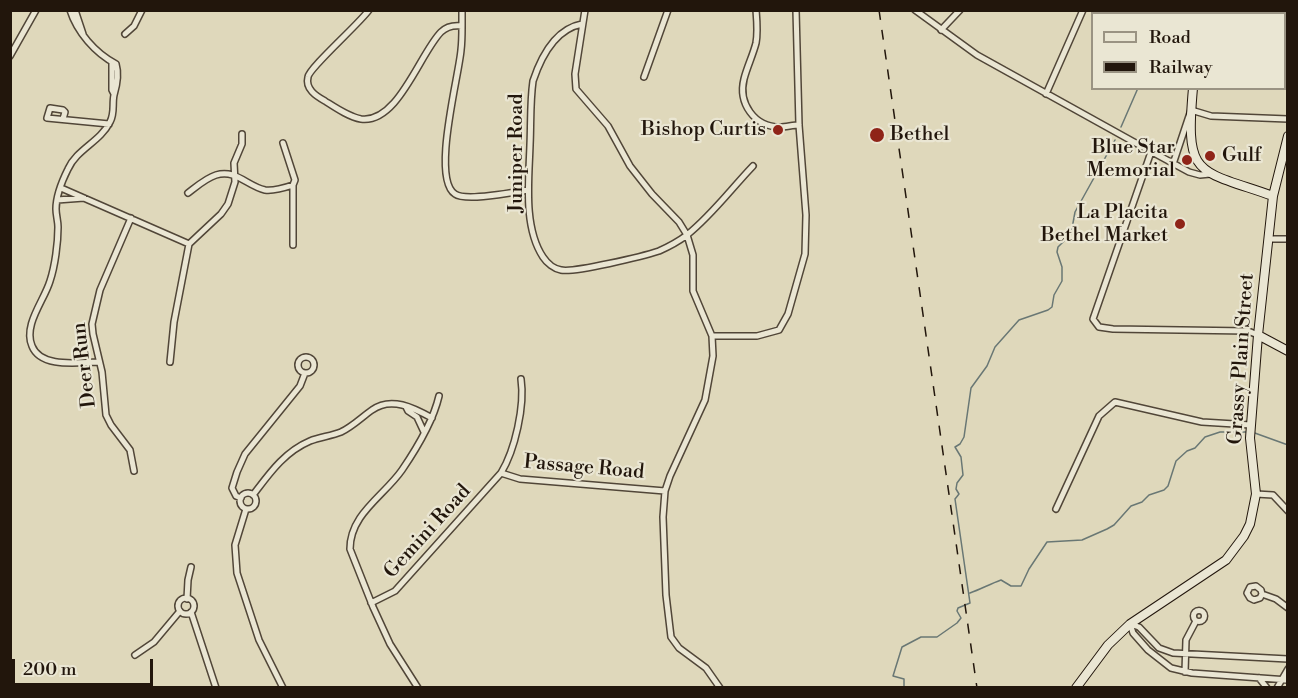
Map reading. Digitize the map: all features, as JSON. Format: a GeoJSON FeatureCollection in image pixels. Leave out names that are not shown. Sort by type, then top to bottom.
{"type":"FeatureCollection","features":[{"type":"Feature","properties":{"kind":"main road"},"geometry":{"type":"LineString","coordinates":[[1193,90],[1190,129],[1193,152],[1197,162],[1210,174],[1274,196]]}},
{"type":"Feature","properties":{"kind":"main road","name":"Grassy Plain Street"},"geometry":{"type":"LineString","coordinates":[[1076,687],[1108,645],[1130,624],[1226,560],[1247,530],[1253,514],[1256,494],[1250,430],[1258,335],[1274,196],[1287,136]]}},
{"type":"Feature","properties":{"kind":"main road"},"geometry":{"type":"LineString","coordinates":[[1258,335],[1287,351]]}},
{"type":"Feature","properties":{"kind":"street"},"geometry":{"type":"LineString","coordinates":[[10,56],[36,10]]}},
{"type":"Feature","properties":{"kind":"street"},"geometry":{"type":"LineString","coordinates":[[70,10],[77,28],[90,43],[116,64],[117,90],[114,94],[113,114],[109,124],[102,135],[74,159],[57,200],[58,230],[54,266],[50,282],[31,326],[32,346],[36,352],[49,361],[99,362]]}},
{"type":"Feature","properties":{"kind":"street"},"geometry":{"type":"LineString","coordinates":[[75,10],[84,36]]}},
{"type":"Feature","properties":{"kind":"street"},"geometry":{"type":"LineString","coordinates":[[125,34],[134,26],[142,10]]}},
{"type":"Feature","properties":{"kind":"street"},"geometry":{"type":"LineString","coordinates":[[369,10],[341,42],[310,71],[307,79],[309,89],[318,97],[357,118],[368,120],[381,115],[405,88],[441,31],[452,25],[462,26]]}},
{"type":"Feature","properties":{"kind":"street"},"geometry":{"type":"LineString","coordinates":[[462,10],[461,50],[445,158],[450,189],[456,196],[467,197],[528,190]]}},
{"type":"Feature","properties":{"kind":"street"},"geometry":{"type":"LineString","coordinates":[[585,10],[575,74],[576,89],[608,126],[630,166],[652,194],[679,222],[687,235],[693,255],[693,291],[711,336],[713,356],[705,400],[665,491],[663,517],[666,595],[671,637],[679,648],[706,668],[720,687]]}},
{"type":"Feature","properties":{"kind":"street"},"geometry":{"type":"LineString","coordinates":[[644,77],[668,10]]}},
{"type":"Feature","properties":{"kind":"street"},"geometry":{"type":"LineString","coordinates":[[756,10],[758,28],[756,44],[743,80],[742,93],[745,107],[765,124],[778,127],[799,125]]}},
{"type":"Feature","properties":{"kind":"street"},"geometry":{"type":"LineString","coordinates":[[711,336],[757,336],[779,330],[788,314],[805,254],[806,214],[799,125],[796,10]]}},
{"type":"Feature","properties":{"kind":"street"},"geometry":{"type":"LineString","coordinates":[[915,10],[977,55],[1046,94],[1173,164],[1195,174],[1210,174]]}},
{"type":"Feature","properties":{"kind":"street"},"geometry":{"type":"LineString","coordinates":[[941,30],[960,10]]}},
{"type":"Feature","properties":{"kind":"street"},"geometry":{"type":"LineString","coordinates":[[1046,94],[1083,10]]}},
{"type":"Feature","properties":{"kind":"street","name":"Juniper Road"},"geometry":{"type":"LineString","coordinates":[[582,24],[569,26],[556,37],[537,68],[533,81],[528,190],[536,242],[551,266],[560,270],[578,269],[658,251],[687,235]]}},
{"type":"Feature","properties":{"kind":"street"},"geometry":{"type":"LineString","coordinates":[[1173,164],[1191,110],[1211,116],[1287,119]]}},
{"type":"Feature","properties":{"kind":"street"},"geometry":{"type":"LineString","coordinates":[[63,119],[109,124]]}},
{"type":"Feature","properties":{"kind":"street"},"geometry":{"type":"LineString","coordinates":[[170,362],[174,321],[189,244],[221,214],[228,204],[235,175],[234,163],[242,144],[242,134]]}},
{"type":"Feature","properties":{"kind":"street"},"geometry":{"type":"LineString","coordinates":[[283,143],[295,180],[293,185],[293,245]]}},
{"type":"Feature","properties":{"kind":"street"},"geometry":{"type":"LineString","coordinates":[[1151,152],[1093,319],[1099,327],[1113,329],[1248,331],[1258,335]]}},
{"type":"Feature","properties":{"kind":"street"},"geometry":{"type":"LineString","coordinates":[[687,235],[724,200],[753,166]]}},
{"type":"Feature","properties":{"kind":"street"},"geometry":{"type":"LineString","coordinates":[[188,193],[214,176],[229,174],[264,190],[293,185]]}},
{"type":"Feature","properties":{"kind":"street"},"geometry":{"type":"LineString","coordinates":[[61,188],[189,244]]}},
{"type":"Feature","properties":{"kind":"street"},"geometry":{"type":"LineString","coordinates":[[57,200],[85,198]]}},
{"type":"Feature","properties":{"kind":"street","name":"Deer Run"},"geometry":{"type":"LineString","coordinates":[[131,218],[100,290],[95,308],[93,334],[106,415],[130,450],[134,471]]}},
{"type":"Feature","properties":{"kind":"street"},"geometry":{"type":"LineString","coordinates":[[1269,238],[1287,239]]}},
{"type":"Feature","properties":{"kind":"street"},"geometry":{"type":"LineString","coordinates":[[241,498],[233,493],[232,488],[242,459],[300,386],[306,373]]}},
{"type":"Feature","properties":{"kind":"street","name":"Gemini Road"},"geometry":{"type":"LineString","coordinates":[[371,603],[395,591],[501,473],[510,457],[523,392],[521,379]]}},
{"type":"Feature","properties":{"kind":"street"},"geometry":{"type":"LineString","coordinates":[[418,687],[390,644],[371,603],[350,549],[350,540],[355,524],[401,471],[432,418],[439,396]]}},
{"type":"Feature","properties":{"kind":"street"},"geometry":{"type":"LineString","coordinates":[[1056,509],[1099,417],[1115,402],[1202,422],[1250,430]]}},
{"type":"Feature","properties":{"kind":"street"},"geometry":{"type":"LineString","coordinates":[[253,495],[282,459],[302,445],[341,432],[379,406],[392,404],[411,406],[432,418]]}},
{"type":"Feature","properties":{"kind":"street"},"geometry":{"type":"LineString","coordinates":[[406,407],[417,417],[424,432]]}},
{"type":"Feature","properties":{"kind":"street","name":"Passage Road"},"geometry":{"type":"LineString","coordinates":[[501,473],[520,478],[665,491]]}},
{"type":"Feature","properties":{"kind":"street"},"geometry":{"type":"LineString","coordinates":[[241,498],[246,494],[253,495]]}},
{"type":"Feature","properties":{"kind":"street"},"geometry":{"type":"LineString","coordinates":[[1256,494],[1273,495],[1287,511]]}},
{"type":"Feature","properties":{"kind":"street"},"geometry":{"type":"LineString","coordinates":[[246,509],[251,509],[256,504],[253,495]]}},
{"type":"Feature","properties":{"kind":"street"},"geometry":{"type":"LineString","coordinates":[[241,498],[242,506],[246,509]]}},
{"type":"Feature","properties":{"kind":"street"},"geometry":{"type":"LineString","coordinates":[[246,509],[235,544],[237,573],[259,640],[283,687]]}},
{"type":"Feature","properties":{"kind":"street"},"geometry":{"type":"LineString","coordinates":[[187,599],[191,567]]}},
{"type":"Feature","properties":{"kind":"street"},"geometry":{"type":"LineString","coordinates":[[1262,594],[1276,598],[1287,608]]}},
{"type":"Feature","properties":{"kind":"street"},"geometry":{"type":"LineString","coordinates":[[180,612],[179,603],[187,599]]}},
{"type":"Feature","properties":{"kind":"street"},"geometry":{"type":"LineString","coordinates":[[187,599],[193,603],[191,612],[216,687]]}},
{"type":"Feature","properties":{"kind":"street"},"geometry":{"type":"LineString","coordinates":[[180,612],[187,614],[191,612]]}},
{"type":"Feature","properties":{"kind":"street"},"geometry":{"type":"LineString","coordinates":[[135,655],[154,642],[180,612]]}},
{"type":"Feature","properties":{"kind":"street"},"geometry":{"type":"LineString","coordinates":[[1185,672],[1186,640],[1196,621]]}},
{"type":"Feature","properties":{"kind":"street"},"geometry":{"type":"LineString","coordinates":[[1130,624],[1139,627],[1159,648],[1173,653],[1287,659]]}},
{"type":"Feature","properties":{"kind":"street"},"geometry":{"type":"LineString","coordinates":[[1130,624],[1133,633],[1155,657],[1171,668],[1185,672],[1284,680]]}},
{"type":"Feature","properties":{"kind":"street"},"geometry":{"type":"LineString","coordinates":[[1277,687],[1284,680],[1287,669]]}},
{"type":"Feature","properties":{"kind":"street"},"geometry":{"type":"LineString","coordinates":[[1259,678],[1267,687]]}},
{"type":"Feature","properties":{"kind":"waterway"},"geometry":{"type":"LineString","coordinates":[[1121,127],[1137,90]]}},
{"type":"Feature","properties":{"kind":"waterway"},"geometry":{"type":"LineString","coordinates":[[904,688],[904,679],[893,676],[902,647],[921,637],[937,637],[961,618],[957,611],[958,608],[970,603],[955,499],[959,494],[956,489],[957,483],[963,475],[961,457],[955,447],[964,437],[971,388],[987,366],[995,347],[1019,320],[1052,307],[1054,295],[1062,281],[1058,247],[1071,234],[1075,212],[1115,140]]}},
{"type":"Feature","properties":{"kind":"waterway"},"geometry":{"type":"LineString","coordinates":[[970,593],[1001,580],[1011,586],[1021,586],[1047,542],[1082,540],[1107,529],[1114,525],[1131,506],[1142,502],[1149,495],[1164,490],[1168,486],[1176,461],[1187,451],[1195,448],[1205,437],[1220,432],[1248,432]]}},
{"type":"Feature","properties":{"kind":"waterway"},"geometry":{"type":"LineString","coordinates":[[1252,432],[1288,445]]}},
{"type":"Feature","properties":{"kind":"railway"},"geometry":{"type":"LineString","coordinates":[[879,10],[977,688]]}},
{"type":"Feature","properties":{"kind":"place","name":"Bishop Curtis"},"geometry":{"type":"Point","coordinates":[778,130]}},
{"type":"Feature","properties":{"kind":"place","name":"Bethel"},"geometry":{"type":"Point","coordinates":[877,135]}},
{"type":"Feature","properties":{"kind":"place","name":"Gulf"},"geometry":{"type":"Point","coordinates":[1210,156]}},
{"type":"Feature","properties":{"kind":"place","name":"Blue Star Memorial"},"geometry":{"type":"Point","coordinates":[1187,160]}},
{"type":"Feature","properties":{"kind":"place","name":"La Placita Bethel Market"},"geometry":{"type":"Point","coordinates":[1180,224]}}]}
